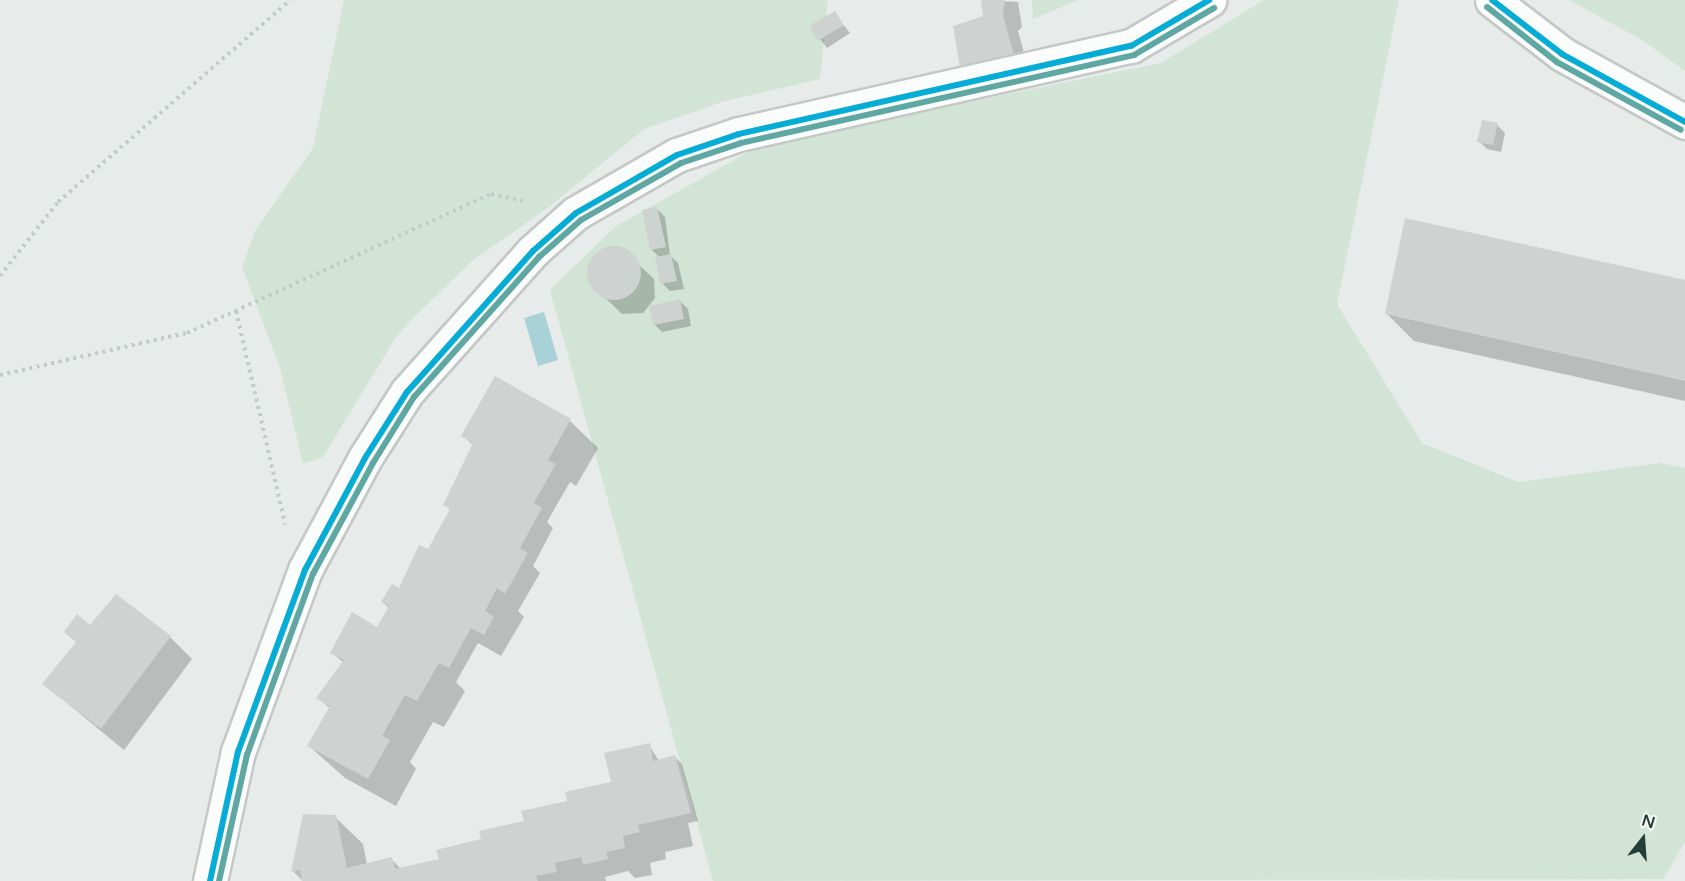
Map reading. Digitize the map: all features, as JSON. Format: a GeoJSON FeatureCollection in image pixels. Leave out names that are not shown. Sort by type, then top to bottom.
{"type":"FeatureCollection","features":[{"type":"Feature","properties":{"kind":"street"},"geometry":{"type":"LineString","coordinates":[[210,881],[238,752],[305,570],[365,458],[407,392],[533,251],[576,213],[677,155],[739,134],[1131,46],[1209,0]]}},
{"type":"Feature","properties":{"kind":"street"},"geometry":{"type":"LineString","coordinates":[[1492,0],[1562,54],[1685,122]]}},
{"type":"Feature","properties":{"kind":"path"},"geometry":{"type":"LineString","coordinates":[[0,276],[57,202],[290,0]]}},
{"type":"Feature","properties":{"kind":"path"},"geometry":{"type":"LineString","coordinates":[[0,375],[187,333],[491,194],[576,213]]}},
{"type":"Feature","properties":{"kind":"path"},"geometry":{"type":"LineString","coordinates":[[236,311],[284,522],[305,570]]}},
{"type":"Feature","properties":{"kind":"green space"},"geometry":{"type":"Polygon","coordinates":[[[344,0],[828,0],[820,79],[725,101],[644,129],[549,207],[472,261],[412,319],[396,337],[323,457],[303,464],[280,368],[242,267],[255,231],[313,148],[344,0]]]}},
{"type":"Feature","properties":{"kind":"green space"},"geometry":{"type":"Polygon","coordinates":[[[1032,0],[1078,0],[1033,19],[1032,0]]]}},
{"type":"Feature","properties":{"kind":"green space"},"geometry":{"type":"Polygon","coordinates":[[[1264,0],[1399,0],[1337,304],[1422,443],[1518,482],[1660,463],[1685,468],[1685,842],[1663,879],[713,881],[550,290],[616,226],[765,143],[1161,63],[1264,0]]]}},
{"type":"Feature","properties":{"kind":"green space"},"geometry":{"type":"Polygon","coordinates":[[[1569,0],[1685,0],[1685,71],[1642,40],[1569,0]]]}},
{"type":"Feature","properties":{"kind":"water"},"geometry":{"type":"Polygon","coordinates":[[[544,312],[558,360],[538,366],[524,318],[544,312]]]}},
{"type":"Feature","properties":{"kind":"building"},"geometry":{"type":"Polygon","coordinates":[[[981,0],[1005,0],[1003,15],[1014,55],[960,68],[953,26],[983,16],[981,0]]]}},
{"type":"Feature","properties":{"kind":"building"},"geometry":{"type":"Polygon","coordinates":[[[835,11],[844,25],[818,41],[809,26],[835,11]]]}},
{"type":"Feature","properties":{"kind":"building"},"geometry":{"type":"Polygon","coordinates":[[[1482,120],[1498,123],[1493,145],[1477,142],[1482,120]]]}},
{"type":"Feature","properties":{"kind":"building"},"geometry":{"type":"Polygon","coordinates":[[[657,207],[666,247],[650,250],[642,210],[657,207]]]}},
{"type":"Feature","properties":{"kind":"building"},"geometry":{"type":"Polygon","coordinates":[[[1405,218],[1685,280],[1685,381],[1385,314],[1405,218]]]}},
{"type":"Feature","properties":{"kind":"building"},"geometry":{"type":"Polygon","coordinates":[[[614,246],[624,248],[633,254],[639,263],[641,273],[639,283],[633,292],[624,298],[614,300],[604,298],[595,292],[589,283],[587,273],[589,263],[595,254],[604,248],[614,246]]]}},
{"type":"Feature","properties":{"kind":"building"},"geometry":{"type":"Polygon","coordinates":[[[671,254],[677,281],[660,284],[655,257],[671,254]]]}},
{"type":"Feature","properties":{"kind":"building"},"geometry":{"type":"Polygon","coordinates":[[[680,299],[684,319],[653,325],[649,306],[680,299]]]}},
{"type":"Feature","properties":{"kind":"building"},"geometry":{"type":"Polygon","coordinates":[[[495,376],[571,419],[548,460],[556,464],[534,503],[542,508],[520,548],[528,553],[505,594],[497,588],[485,611],[494,617],[484,635],[471,628],[449,668],[439,663],[417,701],[405,695],[382,736],[390,740],[368,779],[307,746],[330,706],[316,698],[344,660],[330,653],[352,612],[377,627],[389,606],[381,602],[392,584],[399,588],[419,545],[428,549],[450,509],[443,505],[473,443],[461,436],[495,376]]]}},
{"type":"Feature","properties":{"kind":"building"},"geometry":{"type":"Polygon","coordinates":[[[116,594],[171,636],[101,729],[42,684],[76,642],[64,632],[77,614],[90,625],[116,594]]]}},
{"type":"Feature","properties":{"kind":"building"},"geometry":{"type":"Polygon","coordinates":[[[650,743],[653,761],[675,755],[691,813],[638,825],[640,832],[623,836],[625,848],[606,852],[608,859],[583,865],[581,857],[555,863],[557,872],[536,876],[538,881],[302,881],[300,870],[291,872],[303,814],[336,815],[347,868],[392,857],[395,869],[439,859],[436,850],[481,839],[479,831],[524,821],[521,811],[567,801],[565,792],[611,782],[604,753],[650,743]]]}},
{"type":"Feature","properties":{"kind":"transit line"},"geometry":{"type":"LineString","coordinates":[[210,881],[238,752],[305,570],[365,458],[407,392],[533,251],[576,213],[677,155],[739,134],[1131,46],[1209,0]]}},
{"type":"Feature","properties":{"kind":"transit line"},"geometry":{"type":"LineString","coordinates":[[1492,0],[1562,54],[1685,122]]}},
{"type":"Feature","properties":{"kind":"transit line"},"geometry":{"type":"LineString","coordinates":[[1487,7],[1557,62],[1681,130]]}},
{"type":"Feature","properties":{"kind":"transit line"},"geometry":{"type":"LineString","coordinates":[[219,881],[247,755],[313,574],[373,463],[414,397],[539,257],[581,220],[681,163],[741,143],[1134,55],[1214,8]]}}]}
